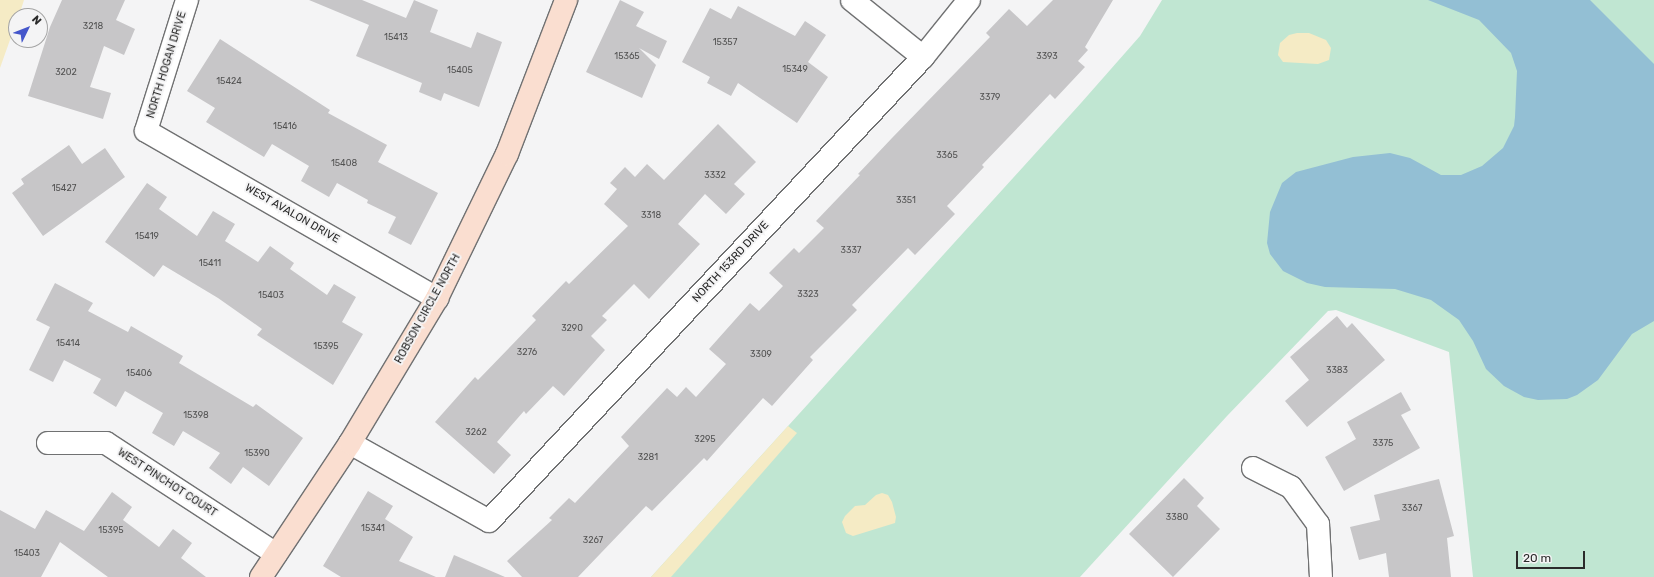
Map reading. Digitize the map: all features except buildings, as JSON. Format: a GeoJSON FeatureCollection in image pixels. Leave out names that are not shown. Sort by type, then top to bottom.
{"type":"FeatureCollection","features":[{"type":"Feature","properties":{"kind":"street","name":"NORTH HOGAN DRIVE"},"geometry":{"type":"LineString","coordinates":[[146,131],[187,0]]}},
{"type":"Feature","properties":{"kind":"street","name":"ROBSON CIRCLE NORTH"},"geometry":{"type":"LineString","coordinates":[[261,577],[350,443],[437,298],[507,154],[566,0]]}},
{"type":"Feature","properties":{"kind":"street"},"geometry":{"type":"LineString","coordinates":[[852,0],[923,57]]}},
{"type":"Feature","properties":{"kind":"street","name":"NORTH 153RD DRIVE"},"geometry":{"type":"LineString","coordinates":[[350,443],[489,521],[923,57],[970,0]]}},
{"type":"Feature","properties":{"kind":"street","name":"WEST AVALON DRIVE"},"geometry":{"type":"LineString","coordinates":[[146,131],[437,298]]}},
{"type":"Feature","properties":{"kind":"street","name":"WEST PINCHOT COURT"},"geometry":{"type":"LineString","coordinates":[[48,443],[106,443],[276,554]]}},
{"type":"Feature","properties":{"kind":"street"},"geometry":{"type":"LineString","coordinates":[[1253,468],[1291,487],[1318,524],[1321,577]]}},
{"type":"Feature","properties":{"kind":"green space"},"geometry":{"type":"Polygon","coordinates":[[[1162,0],[1654,0],[1654,577],[1473,577],[1449,352],[1336,310],[1328,311],[1227,416],[1080,577],[651,577],[1081,103],[1140,36],[1162,0]]]}},
{"type":"Feature","properties":{"kind":"sand"},"geometry":{"type":"Polygon","coordinates":[[[0,0],[24,0],[22,8],[8,8],[8,46],[0,68],[0,0]]]}},
{"type":"Feature","properties":{"kind":"sand"},"geometry":{"type":"Polygon","coordinates":[[[1309,33],[1326,40],[1331,48],[1329,60],[1318,64],[1283,62],[1278,55],[1280,43],[1289,35],[1309,33]]]}},
{"type":"Feature","properties":{"kind":"sand"},"geometry":{"type":"Polygon","coordinates":[[[788,426],[797,433],[671,577],[651,577],[788,426]]]}},
{"type":"Feature","properties":{"kind":"sand"},"geometry":{"type":"Polygon","coordinates":[[[882,493],[888,495],[892,502],[896,517],[895,523],[853,536],[846,533],[842,522],[845,516],[855,506],[865,505],[876,495],[882,493]]]}},
{"type":"Feature","properties":{"kind":"water"},"geometry":{"type":"Polygon","coordinates":[[[1428,0],[1590,0],[1654,64],[1654,321],[1632,334],[1598,380],[1577,395],[1567,399],[1538,400],[1524,397],[1504,386],[1486,369],[1473,341],[1459,320],[1431,300],[1395,289],[1325,287],[1307,283],[1283,271],[1270,254],[1267,243],[1270,212],[1282,183],[1296,172],[1353,157],[1390,153],[1410,158],[1441,175],[1461,175],[1482,166],[1503,148],[1514,126],[1515,117],[1517,71],[1511,53],[1479,20],[1428,0]]]}}]}
